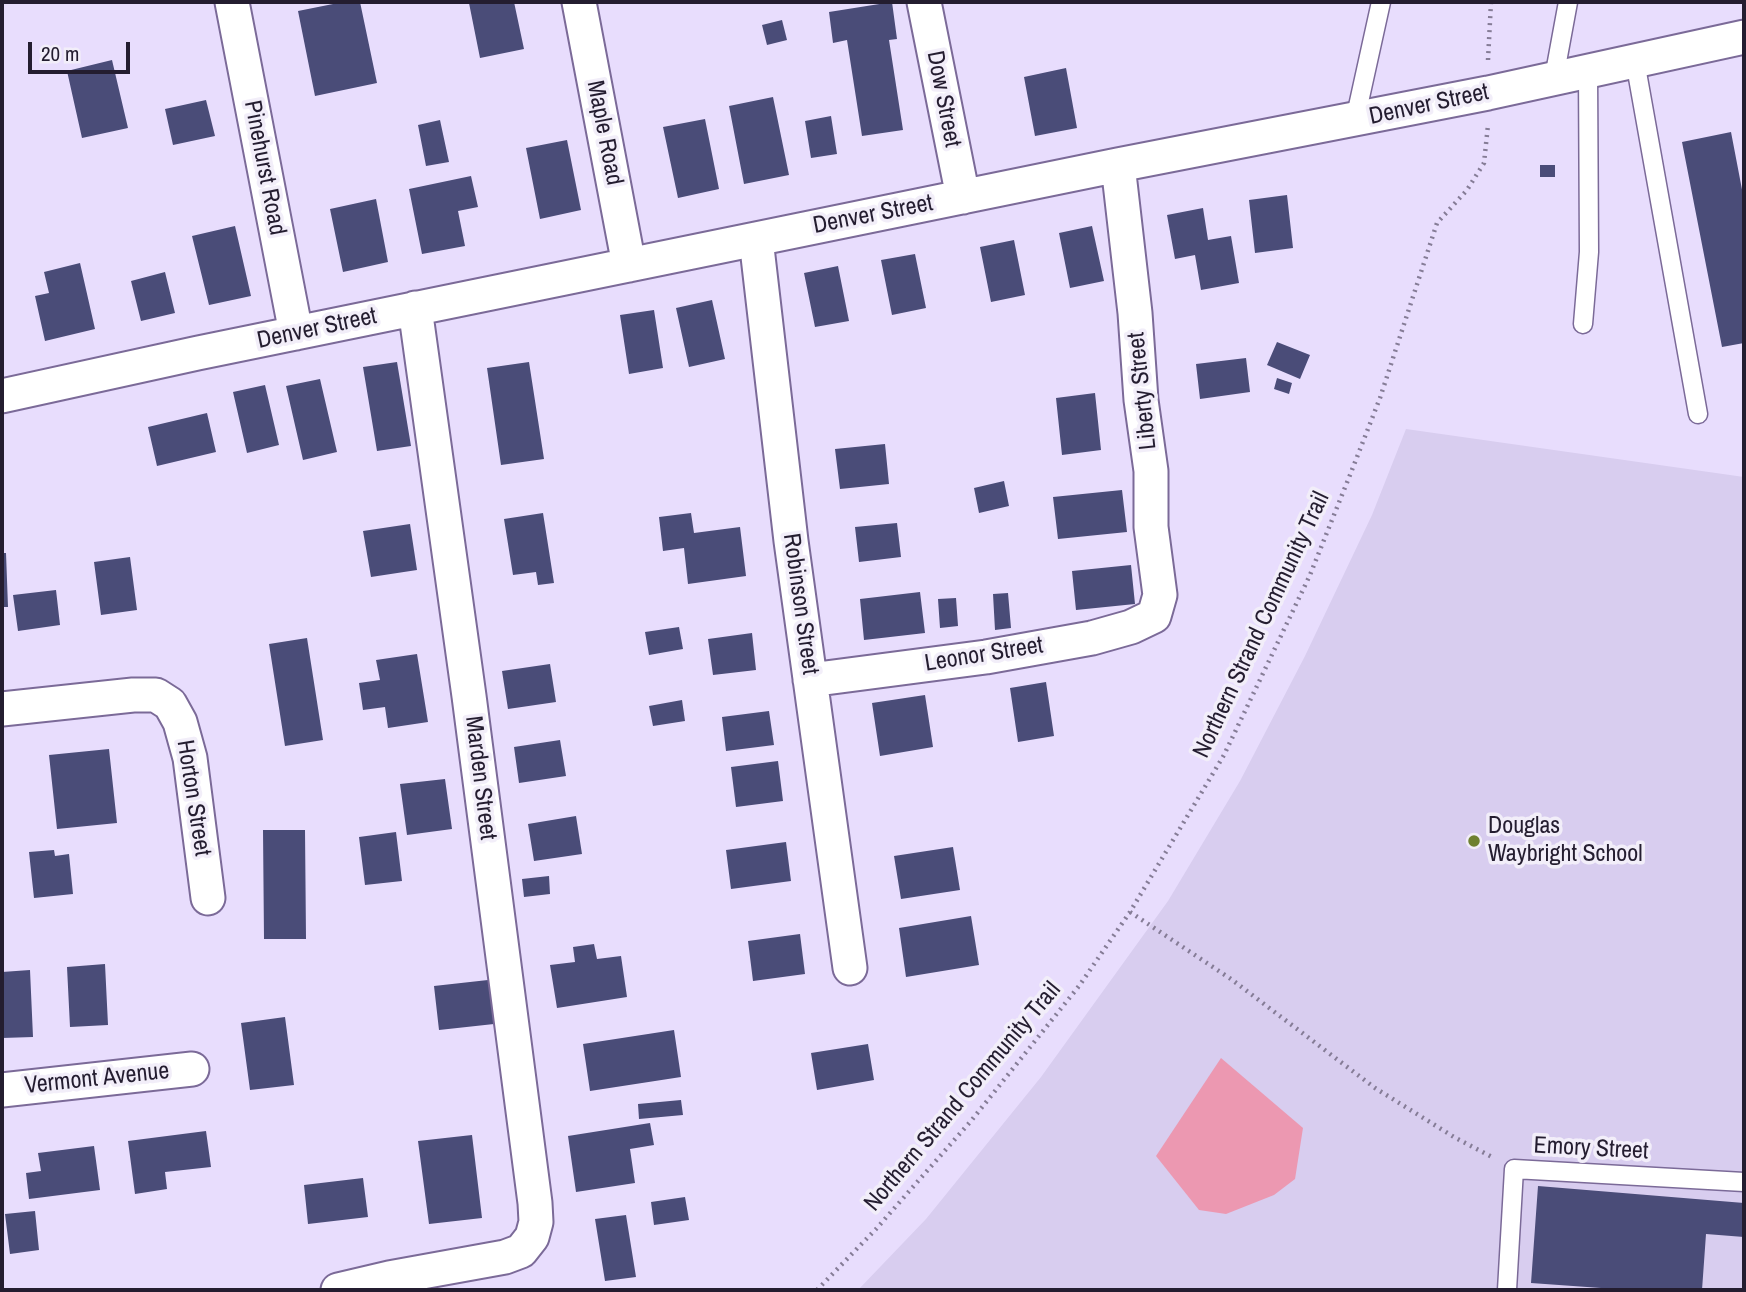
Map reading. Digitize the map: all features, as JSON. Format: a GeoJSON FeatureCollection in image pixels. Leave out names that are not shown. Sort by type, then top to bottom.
{"type":"FeatureCollection","features":[{"type":"Feature","properties":{"kind":"street","name":"Pinehurst Road"},"geometry":{"type":"LineString","coordinates":[[232,2],[296,333]]}},
{"type":"Feature","properties":{"kind":"street","name":"Maple Road"},"geometry":{"type":"LineString","coordinates":[[579,2],[629,265]]}},
{"type":"Feature","properties":{"kind":"street","name":"Dow Street"},"geometry":{"type":"LineString","coordinates":[[924,2],[963,197]]}},
{"type":"Feature","properties":{"kind":"street","name":"Denver Street"},"geometry":{"type":"LineString","coordinates":[[2,396],[415,308],[1118,165],[1355,120],[1744,37]]}},
{"type":"Feature","properties":{"kind":"street","name":"Liberty Street"},"geometry":{"type":"LineString","coordinates":[[1118,165],[1135,313],[1141,400],[1151,471],[1151,527],[1160,595],[1154,616]]}},
{"type":"Feature","properties":{"kind":"street","name":"Robinson Street"},"geometry":{"type":"LineString","coordinates":[[756,239],[791,541],[850,968]]}},
{"type":"Feature","properties":{"kind":"street","name":"Marden Street"},"geometry":{"type":"LineString","coordinates":[[338,1290],[505,1257],[521,1251],[532,1237],[536,1222],[469,696],[415,308]]}},
{"type":"Feature","properties":{"kind":"street","name":"Leonor Street"},"geometry":{"type":"LineString","coordinates":[[810,680],[986,657],[1092,638],[1131,627],[1154,616]]}},
{"type":"Feature","properties":{"kind":"street","name":"Horton Street"},"geometry":{"type":"LineString","coordinates":[[2,709],[133,695],[156,695],[170,704],[180,722],[190,758],[208,898]]}},
{"type":"Feature","properties":{"kind":"street","name":"Vermont Avenue"},"geometry":{"type":"LineString","coordinates":[[2,1090],[192,1069]]}},
{"type":"Feature","properties":{"kind":"lane"},"geometry":{"type":"LineString","coordinates":[[1355,120],[1381,2]]}},
{"type":"Feature","properties":{"kind":"lane"},"geometry":{"type":"LineString","coordinates":[[1554,78],[1568,2]]}},
{"type":"Feature","properties":{"kind":"lane"},"geometry":{"type":"LineString","coordinates":[[1635,61],[1698,414]]}},
{"type":"Feature","properties":{"kind":"lane"},"geometry":{"type":"LineString","coordinates":[[1583,324],[1589,252],[1588,71]]}},
{"type":"Feature","properties":{"kind":"lane","name":"Emory Street"},"geometry":{"type":"LineString","coordinates":[[1507,1290],[1514,1169],[1744,1182]]}},
{"type":"Feature","properties":{"kind":"path","name":"Northern Strand Community Trail"},"geometry":{"type":"LineString","coordinates":[[817,1290],[876,1229],[971,1121],[1079,986],[1130,912],[1224,755],[1310,575],[1380,398],[1434,231]]}},
{"type":"Feature","properties":{"kind":"path"},"geometry":{"type":"LineString","coordinates":[[1130,912],[1231,979],[1375,1088],[1454,1137],[1514,1169]]}},
{"type":"Feature","properties":{"kind":"shaded area","name":"Douglas Waybright School"},"geometry":{"type":"Polygon","coordinates":[[[1406,429],[1744,477],[1744,1290],[858,1290],[926,1219],[1041,1077],[1168,901],[1240,781],[1305,656],[1372,515],[1406,429]]]}},
{"type":"Feature","properties":{"kind":"shaded area"},"geometry":{"type":"Polygon","coordinates":[[[1221,1058],[1303,1128],[1295,1179],[1274,1195],[1226,1214],[1199,1210],[1156,1156],[1221,1058]]]}},
{"type":"Feature","properties":{"kind":"building"},"geometry":{"type":"Polygon","coordinates":[[[343,2],[360,2],[377,83],[315,96],[298,11],[343,2]]]}},
{"type":"Feature","properties":{"kind":"building"},"geometry":{"type":"Polygon","coordinates":[[[514,2],[524,49],[480,58],[469,3],[514,2]]]}},
{"type":"Feature","properties":{"kind":"building"},"geometry":{"type":"Polygon","coordinates":[[[892,2],[897,39],[889,40],[903,130],[862,136],[847,40],[833,43],[829,12],[892,2]]]}},
{"type":"Feature","properties":{"kind":"building"},"geometry":{"type":"Polygon","coordinates":[[[782,20],[787,40],[767,45],[762,25],[782,20]]]}},
{"type":"Feature","properties":{"kind":"building"},"geometry":{"type":"Polygon","coordinates":[[[112,60],[128,128],[82,138],[67,71],[112,60]]]}},
{"type":"Feature","properties":{"kind":"building"},"geometry":{"type":"Polygon","coordinates":[[[1066,68],[1077,128],[1035,136],[1024,77],[1066,68]]]}},
{"type":"Feature","properties":{"kind":"building"},"geometry":{"type":"Polygon","coordinates":[[[773,97],[789,175],[744,184],[729,106],[773,97]]]}},
{"type":"Feature","properties":{"kind":"building"},"geometry":{"type":"Polygon","coordinates":[[[206,100],[215,136],[173,145],[165,109],[206,100]]]}},
{"type":"Feature","properties":{"kind":"building"},"geometry":{"type":"Polygon","coordinates":[[[831,116],[837,154],[811,158],[805,121],[831,116]]]}},
{"type":"Feature","properties":{"kind":"building"},"geometry":{"type":"Polygon","coordinates":[[[705,119],[719,189],[678,198],[663,127],[705,119]]]}},
{"type":"Feature","properties":{"kind":"building"},"geometry":{"type":"Polygon","coordinates":[[[440,120],[449,162],[426,166],[418,125],[440,120]]]}},
{"type":"Feature","properties":{"kind":"building"},"geometry":{"type":"Polygon","coordinates":[[[1731,132],[1744,200],[1744,343],[1722,347],[1682,142],[1731,132]]]}},
{"type":"Feature","properties":{"kind":"building"},"geometry":{"type":"Polygon","coordinates":[[[567,140],[581,210],[540,219],[526,148],[567,140]]]}},
{"type":"Feature","properties":{"kind":"building"},"geometry":{"type":"Polygon","coordinates":[[[1540,165],[1555,165],[1555,177],[1540,177],[1540,165]]]}},
{"type":"Feature","properties":{"kind":"building"},"geometry":{"type":"Polygon","coordinates":[[[471,176],[478,207],[458,211],[465,246],[422,254],[409,189],[471,176]]]}},
{"type":"Feature","properties":{"kind":"building"},"geometry":{"type":"Polygon","coordinates":[[[1287,195],[1293,248],[1255,253],[1249,200],[1287,195]]]}},
{"type":"Feature","properties":{"kind":"building"},"geometry":{"type":"Polygon","coordinates":[[[376,199],[388,262],[343,272],[330,209],[376,199]]]}},
{"type":"Feature","properties":{"kind":"building"},"geometry":{"type":"Polygon","coordinates":[[[1203,208],[1208,240],[1231,236],[1239,283],[1201,290],[1195,255],[1175,259],[1167,215],[1203,208]]]}},
{"type":"Feature","properties":{"kind":"building"},"geometry":{"type":"Polygon","coordinates":[[[235,226],[251,296],[209,305],[192,236],[235,226]]]}},
{"type":"Feature","properties":{"kind":"building"},"geometry":{"type":"Polygon","coordinates":[[[1092,226],[1104,281],[1070,288],[1059,233],[1092,226]]]}},
{"type":"Feature","properties":{"kind":"building"},"geometry":{"type":"Polygon","coordinates":[[[1014,240],[1025,295],[991,302],[980,247],[1014,240]]]}},
{"type":"Feature","properties":{"kind":"building"},"geometry":{"type":"Polygon","coordinates":[[[915,254],[926,308],[892,315],[881,260],[915,254]]]}},
{"type":"Feature","properties":{"kind":"building"},"geometry":{"type":"Polygon","coordinates":[[[80,263],[95,329],[45,341],[35,296],[49,293],[44,272],[80,263]]]}},
{"type":"Feature","properties":{"kind":"building"},"geometry":{"type":"Polygon","coordinates":[[[838,266],[849,321],[815,327],[804,273],[838,266]]]}},
{"type":"Feature","properties":{"kind":"building"},"geometry":{"type":"Polygon","coordinates":[[[165,272],[175,313],[141,321],[131,281],[165,272]]]}},
{"type":"Feature","properties":{"kind":"building"},"geometry":{"type":"Polygon","coordinates":[[[712,300],[725,359],[689,367],[676,308],[712,300]]]}},
{"type":"Feature","properties":{"kind":"building"},"geometry":{"type":"Polygon","coordinates":[[[654,310],[663,368],[629,374],[620,315],[654,310]]]}},
{"type":"Feature","properties":{"kind":"building"},"geometry":{"type":"Polygon","coordinates":[[[1277,342],[1310,355],[1300,379],[1267,365],[1277,342]]]}},
{"type":"Feature","properties":{"kind":"building"},"geometry":{"type":"Polygon","coordinates":[[[1246,358],[1250,392],[1200,399],[1196,364],[1246,358]]]}},
{"type":"Feature","properties":{"kind":"building"},"geometry":{"type":"Polygon","coordinates":[[[397,362],[411,446],[377,451],[363,367],[397,362]]]}},
{"type":"Feature","properties":{"kind":"building"},"geometry":{"type":"Polygon","coordinates":[[[529,362],[544,459],[501,465],[487,368],[529,362]]]}},
{"type":"Feature","properties":{"kind":"building"},"geometry":{"type":"Polygon","coordinates":[[[1277,378],[1292,383],[1289,394],[1274,389],[1277,378]]]}},
{"type":"Feature","properties":{"kind":"building"},"geometry":{"type":"Polygon","coordinates":[[[320,379],[337,452],[303,460],[286,386],[320,379]]]}},
{"type":"Feature","properties":{"kind":"building"},"geometry":{"type":"Polygon","coordinates":[[[265,385],[279,445],[247,453],[233,392],[265,385]]]}},
{"type":"Feature","properties":{"kind":"building"},"geometry":{"type":"Polygon","coordinates":[[[1095,393],[1101,450],[1062,455],[1056,398],[1095,393]]]}},
{"type":"Feature","properties":{"kind":"building"},"geometry":{"type":"Polygon","coordinates":[[[207,413],[216,452],[157,466],[148,427],[207,413]]]}},
{"type":"Feature","properties":{"kind":"building"},"geometry":{"type":"Polygon","coordinates":[[[885,444],[889,484],[840,489],[835,449],[885,444]]]}},
{"type":"Feature","properties":{"kind":"building"},"geometry":{"type":"Polygon","coordinates":[[[1004,481],[1009,506],[979,513],[974,488],[1004,481]]]}},
{"type":"Feature","properties":{"kind":"building"},"geometry":{"type":"Polygon","coordinates":[[[1122,490],[1127,532],[1058,539],[1053,497],[1122,490]]]}},
{"type":"Feature","properties":{"kind":"building"},"geometry":{"type":"Polygon","coordinates":[[[543,513],[554,583],[538,585],[536,572],[513,575],[504,519],[543,513]]]}},
{"type":"Feature","properties":{"kind":"building"},"geometry":{"type":"Polygon","coordinates":[[[691,513],[694,533],[740,527],[746,576],[688,584],[684,548],[663,551],[659,517],[691,513]]]}},
{"type":"Feature","properties":{"kind":"building"},"geometry":{"type":"Polygon","coordinates":[[[897,523],[901,557],[859,562],[855,527],[897,523]]]}},
{"type":"Feature","properties":{"kind":"building"},"geometry":{"type":"Polygon","coordinates":[[[410,524],[417,570],[371,577],[363,531],[410,524]]]}},
{"type":"Feature","properties":{"kind":"building"},"geometry":{"type":"Polygon","coordinates":[[[2,553],[6,553],[8,607],[2,607],[2,553]]]}},
{"type":"Feature","properties":{"kind":"building"},"geometry":{"type":"Polygon","coordinates":[[[130,557],[137,610],[101,615],[94,562],[130,557]]]}},
{"type":"Feature","properties":{"kind":"building"},"geometry":{"type":"Polygon","coordinates":[[[1131,565],[1135,604],[1076,610],[1072,571],[1131,565]]]}},
{"type":"Feature","properties":{"kind":"building"},"geometry":{"type":"Polygon","coordinates":[[[56,590],[60,625],[18,631],[13,595],[56,590]]]}},
{"type":"Feature","properties":{"kind":"building"},"geometry":{"type":"Polygon","coordinates":[[[920,592],[925,633],[864,640],[860,599],[920,592]]]}},
{"type":"Feature","properties":{"kind":"building"},"geometry":{"type":"Polygon","coordinates":[[[1008,593],[1011,628],[995,630],[993,594],[1008,593]]]}},
{"type":"Feature","properties":{"kind":"building"},"geometry":{"type":"Polygon","coordinates":[[[956,598],[958,626],[940,628],[938,599],[956,598]]]}},
{"type":"Feature","properties":{"kind":"building"},"geometry":{"type":"Polygon","coordinates":[[[679,627],[683,649],[649,655],[645,632],[679,627]]]}},
{"type":"Feature","properties":{"kind":"building"},"geometry":{"type":"Polygon","coordinates":[[[752,633],[756,670],[713,675],[708,639],[752,633]]]}},
{"type":"Feature","properties":{"kind":"building"},"geometry":{"type":"Polygon","coordinates":[[[307,638],[323,740],[285,746],[269,644],[307,638]]]}},
{"type":"Feature","properties":{"kind":"building"},"geometry":{"type":"Polygon","coordinates":[[[417,654],[428,722],[388,728],[385,707],[363,710],[359,683],[380,680],[376,660],[417,654]]]}},
{"type":"Feature","properties":{"kind":"building"},"geometry":{"type":"Polygon","coordinates":[[[550,664],[556,702],[508,709],[502,671],[550,664]]]}},
{"type":"Feature","properties":{"kind":"building"},"geometry":{"type":"Polygon","coordinates":[[[1046,682],[1054,736],[1018,742],[1010,688],[1046,682]]]}},
{"type":"Feature","properties":{"kind":"building"},"geometry":{"type":"Polygon","coordinates":[[[925,695],[933,747],[880,756],[872,703],[925,695]]]}},
{"type":"Feature","properties":{"kind":"building"},"geometry":{"type":"Polygon","coordinates":[[[682,700],[685,721],[653,726],[649,706],[682,700]]]}},
{"type":"Feature","properties":{"kind":"building"},"geometry":{"type":"Polygon","coordinates":[[[769,711],[774,745],[726,751],[722,717],[769,711]]]}},
{"type":"Feature","properties":{"kind":"building"},"geometry":{"type":"Polygon","coordinates":[[[560,740],[566,776],[519,783],[514,747],[560,740]]]}},
{"type":"Feature","properties":{"kind":"building"},"geometry":{"type":"Polygon","coordinates":[[[109,749],[117,823],[57,829],[49,755],[109,749]]]}},
{"type":"Feature","properties":{"kind":"building"},"geometry":{"type":"Polygon","coordinates":[[[778,761],[783,801],[736,807],[731,767],[778,761]]]}},
{"type":"Feature","properties":{"kind":"building"},"geometry":{"type":"Polygon","coordinates":[[[445,779],[452,829],[407,835],[400,784],[445,779]]]}},
{"type":"Feature","properties":{"kind":"building"},"geometry":{"type":"Polygon","coordinates":[[[576,816],[582,854],[534,861],[528,824],[576,816]]]}},
{"type":"Feature","properties":{"kind":"building"},"geometry":{"type":"Polygon","coordinates":[[[263,830],[305,830],[306,939],[264,939],[263,830]]]}},
{"type":"Feature","properties":{"kind":"building"},"geometry":{"type":"Polygon","coordinates":[[[396,832],[402,881],[365,885],[359,837],[396,832]]]}},
{"type":"Feature","properties":{"kind":"building"},"geometry":{"type":"Polygon","coordinates":[[[786,842],[791,881],[731,889],[726,850],[786,842]]]}},
{"type":"Feature","properties":{"kind":"building"},"geometry":{"type":"Polygon","coordinates":[[[953,847],[960,890],[901,899],[894,856],[953,847]]]}},
{"type":"Feature","properties":{"kind":"building"},"geometry":{"type":"Polygon","coordinates":[[[54,850],[55,856],[69,854],[73,894],[34,898],[29,852],[54,850]]]}},
{"type":"Feature","properties":{"kind":"building"},"geometry":{"type":"Polygon","coordinates":[[[549,876],[550,894],[524,897],[522,879],[549,876]]]}},
{"type":"Feature","properties":{"kind":"building"},"geometry":{"type":"Polygon","coordinates":[[[971,916],[979,965],[906,977],[899,928],[971,916]]]}},
{"type":"Feature","properties":{"kind":"building"},"geometry":{"type":"Polygon","coordinates":[[[800,934],[805,974],[753,981],[748,941],[800,934]]]}},
{"type":"Feature","properties":{"kind":"building"},"geometry":{"type":"Polygon","coordinates":[[[594,944],[597,959],[621,956],[627,997],[557,1008],[550,965],[575,962],[573,947],[594,944]]]}},
{"type":"Feature","properties":{"kind":"building"},"geometry":{"type":"Polygon","coordinates":[[[105,964],[108,1025],[70,1027],[67,967],[105,964]]]}},
{"type":"Feature","properties":{"kind":"building"},"geometry":{"type":"Polygon","coordinates":[[[30,970],[33,1037],[2,1038],[2,972],[30,970]]]}},
{"type":"Feature","properties":{"kind":"building"},"geometry":{"type":"Polygon","coordinates":[[[488,980],[494,1024],[439,1030],[434,986],[488,980]]]}},
{"type":"Feature","properties":{"kind":"building"},"geometry":{"type":"Polygon","coordinates":[[[285,1017],[294,1085],[250,1090],[241,1023],[285,1017]]]}},
{"type":"Feature","properties":{"kind":"building"},"geometry":{"type":"Polygon","coordinates":[[[674,1030],[681,1077],[590,1091],[583,1044],[674,1030]]]}},
{"type":"Feature","properties":{"kind":"building"},"geometry":{"type":"Polygon","coordinates":[[[868,1044],[874,1080],[817,1090],[811,1053],[868,1044]]]}},
{"type":"Feature","properties":{"kind":"building"},"geometry":{"type":"Polygon","coordinates":[[[681,1100],[683,1115],[639,1119],[638,1104],[681,1100]]]}},
{"type":"Feature","properties":{"kind":"building"},"geometry":{"type":"Polygon","coordinates":[[[650,1123],[654,1145],[630,1149],[635,1183],[576,1192],[568,1136],[650,1123]]]}},
{"type":"Feature","properties":{"kind":"building"},"geometry":{"type":"Polygon","coordinates":[[[206,1131],[211,1167],[165,1172],[167,1189],[135,1194],[128,1141],[206,1131]]]}},
{"type":"Feature","properties":{"kind":"building"},"geometry":{"type":"Polygon","coordinates":[[[472,1135],[482,1218],[429,1224],[418,1141],[472,1135]]]}},
{"type":"Feature","properties":{"kind":"building"},"geometry":{"type":"Polygon","coordinates":[[[94,1146],[100,1190],[29,1199],[26,1173],[41,1171],[38,1153],[94,1146]]]}},
{"type":"Feature","properties":{"kind":"building"},"geometry":{"type":"Polygon","coordinates":[[[363,1178],[368,1217],[308,1224],[304,1185],[363,1178]]]}},
{"type":"Feature","properties":{"kind":"building"},"geometry":{"type":"Polygon","coordinates":[[[1538,1186],[1744,1203],[1744,1237],[1706,1234],[1702,1290],[1629,1290],[1531,1283],[1538,1186]]]}},
{"type":"Feature","properties":{"kind":"building"},"geometry":{"type":"Polygon","coordinates":[[[685,1197],[689,1220],[654,1225],[651,1202],[685,1197]]]}},
{"type":"Feature","properties":{"kind":"building"},"geometry":{"type":"Polygon","coordinates":[[[35,1211],[39,1250],[10,1254],[5,1214],[35,1211]]]}},
{"type":"Feature","properties":{"kind":"building"},"geometry":{"type":"Polygon","coordinates":[[[626,1215],[636,1277],[605,1281],[595,1219],[626,1215]]]}},
{"type":"Feature","properties":{"kind":"place","name":"Douglas Waybright School"},"geometry":{"type":"Point","coordinates":[1474,841]}}]}
